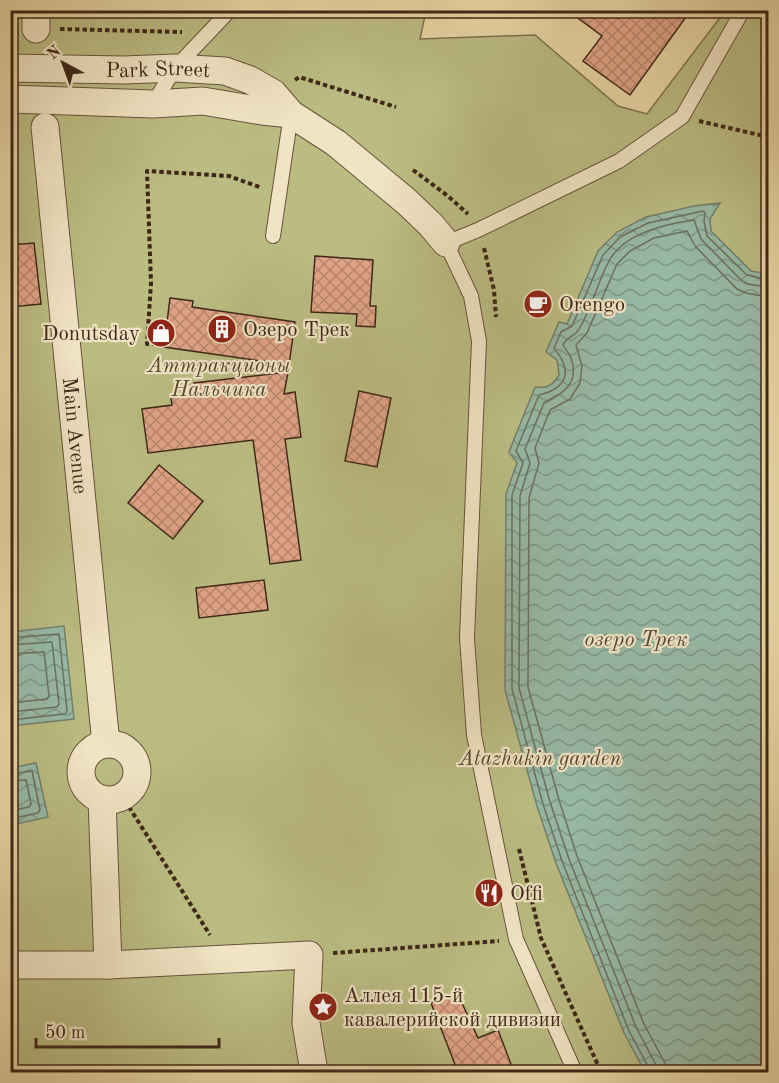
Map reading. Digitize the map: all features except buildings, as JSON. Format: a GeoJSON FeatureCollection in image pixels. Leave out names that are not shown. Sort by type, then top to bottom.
{"type":"FeatureCollection","features":[{"type":"Feature","properties":{"kind":"street","name":"Park Street"},"geometry":{"type":"LineString","coordinates":[[10,68],[124,70],[175,68],[225,71],[250,80],[273,93],[291,114],[345,150],[407,202],[446,243]]}},
{"type":"Feature","properties":{"kind":"street","name":"Park Street"},"geometry":{"type":"LineString","coordinates":[[10,99],[153,104],[204,101],[291,114]]}},
{"type":"Feature","properties":{"kind":"street","name":"Main Avenue"},"geometry":{"type":"LineString","coordinates":[[45,127],[106,744]]}},
{"type":"Feature","properties":{"kind":"street"},"geometry":{"type":"LineString","coordinates":[[106,744],[123,747],[135,760],[137,778],[133,787],[112,798],[93,795],[86,788],[82,779],[81,769],[89,752],[97,746],[106,744]]}},
{"type":"Feature","properties":{"kind":"street"},"geometry":{"type":"LineString","coordinates":[[108,965],[112,798]]}},
{"type":"Feature","properties":{"kind":"street"},"geometry":{"type":"LineString","coordinates":[[10,965],[108,965],[309,955],[306,1023],[314,1072]]}},
{"type":"Feature","properties":{"kind":"lane"},"geometry":{"type":"LineString","coordinates":[[153,104],[175,68],[230,10]]}},
{"type":"Feature","properties":{"kind":"lane"},"geometry":{"type":"LineString","coordinates":[[575,1072],[516,939],[474,735],[467,638],[479,341],[471,296],[446,243],[478,230],[619,161],[682,117],[743,10]]}},
{"type":"Feature","properties":{"kind":"lane"},"geometry":{"type":"LineString","coordinates":[[273,236],[291,114]]}},
{"type":"Feature","properties":{"kind":"path"},"geometry":{"type":"LineString","coordinates":[[36,20],[193,33],[203,39]]}},
{"type":"Feature","properties":{"kind":"path"},"geometry":{"type":"LineString","coordinates":[[287,85],[300,77],[396,106]]}},
{"type":"Feature","properties":{"kind":"path"},"geometry":{"type":"LineString","coordinates":[[682,117],[768,137]]}},
{"type":"Feature","properties":{"kind":"path"},"geometry":{"type":"LineString","coordinates":[[410,168],[448,196],[468,215],[478,230],[494,290],[496,320]]}},
{"type":"Feature","properties":{"kind":"path"},"geometry":{"type":"LineString","coordinates":[[164,344],[147,344],[151,283],[147,171],[229,177],[279,194]]}},
{"type":"Feature","properties":{"kind":"path"},"geometry":{"type":"LineString","coordinates":[[112,798],[225,959]]}},
{"type":"Feature","properties":{"kind":"path"},"geometry":{"type":"LineString","coordinates":[[517,838],[541,938],[601,1072]]}},
{"type":"Feature","properties":{"kind":"path"},"geometry":{"type":"LineString","coordinates":[[309,955],[516,939]]}},
{"type":"Feature","properties":{"kind":"green space","name":"Atazhukin garden"},"geometry":{"type":"Polygon","coordinates":[[[11,11],[426,11],[420,39],[535,35],[618,106],[647,114],[725,11],[768,11],[768,1072],[11,1072],[11,11]]]}},
{"type":"Feature","properties":{"kind":"water","name":"озеро Трек"},"geometry":{"type":"Polygon","coordinates":[[[720,203],[710,219],[711,231],[751,271],[768,274],[768,1072],[645,1072],[624,1033],[556,863],[537,806],[505,690],[506,494],[517,463],[509,452],[535,387],[549,386],[559,375],[557,360],[546,352],[559,322],[567,324],[598,251],[617,232],[646,217],[694,206],[720,203]]]}},
{"type":"Feature","properties":{"kind":"water"},"geometry":{"type":"Polygon","coordinates":[[[64,626],[74,719],[11,726],[11,632],[64,626]]]}},
{"type":"Feature","properties":{"kind":"water"},"geometry":{"type":"Polygon","coordinates":[[[36,763],[48,817],[11,825],[11,768],[36,763]]]}},
{"type":"Feature","properties":{"kind":"place","name":"Orengo"},"geometry":{"type":"Point","coordinates":[538,304]}},
{"type":"Feature","properties":{"kind":"place","name":"Озеро Трек"},"geometry":{"type":"Point","coordinates":[222,329]}},
{"type":"Feature","properties":{"kind":"place","name":"Donutsday"},"geometry":{"type":"Point","coordinates":[161,333]}},
{"type":"Feature","properties":{"kind":"place","name":"Offi"},"geometry":{"type":"Point","coordinates":[489,893]}},
{"type":"Feature","properties":{"kind":"place","name":"Аллея 115-й кавалерийской дивизии"},"geometry":{"type":"Point","coordinates":[323,1007]}},
{"type":"Feature","properties":{"kind":"park label","name":"Аттракционы Нальчика"},"geometry":{"type":"Point","coordinates":[219,377]}}]}
